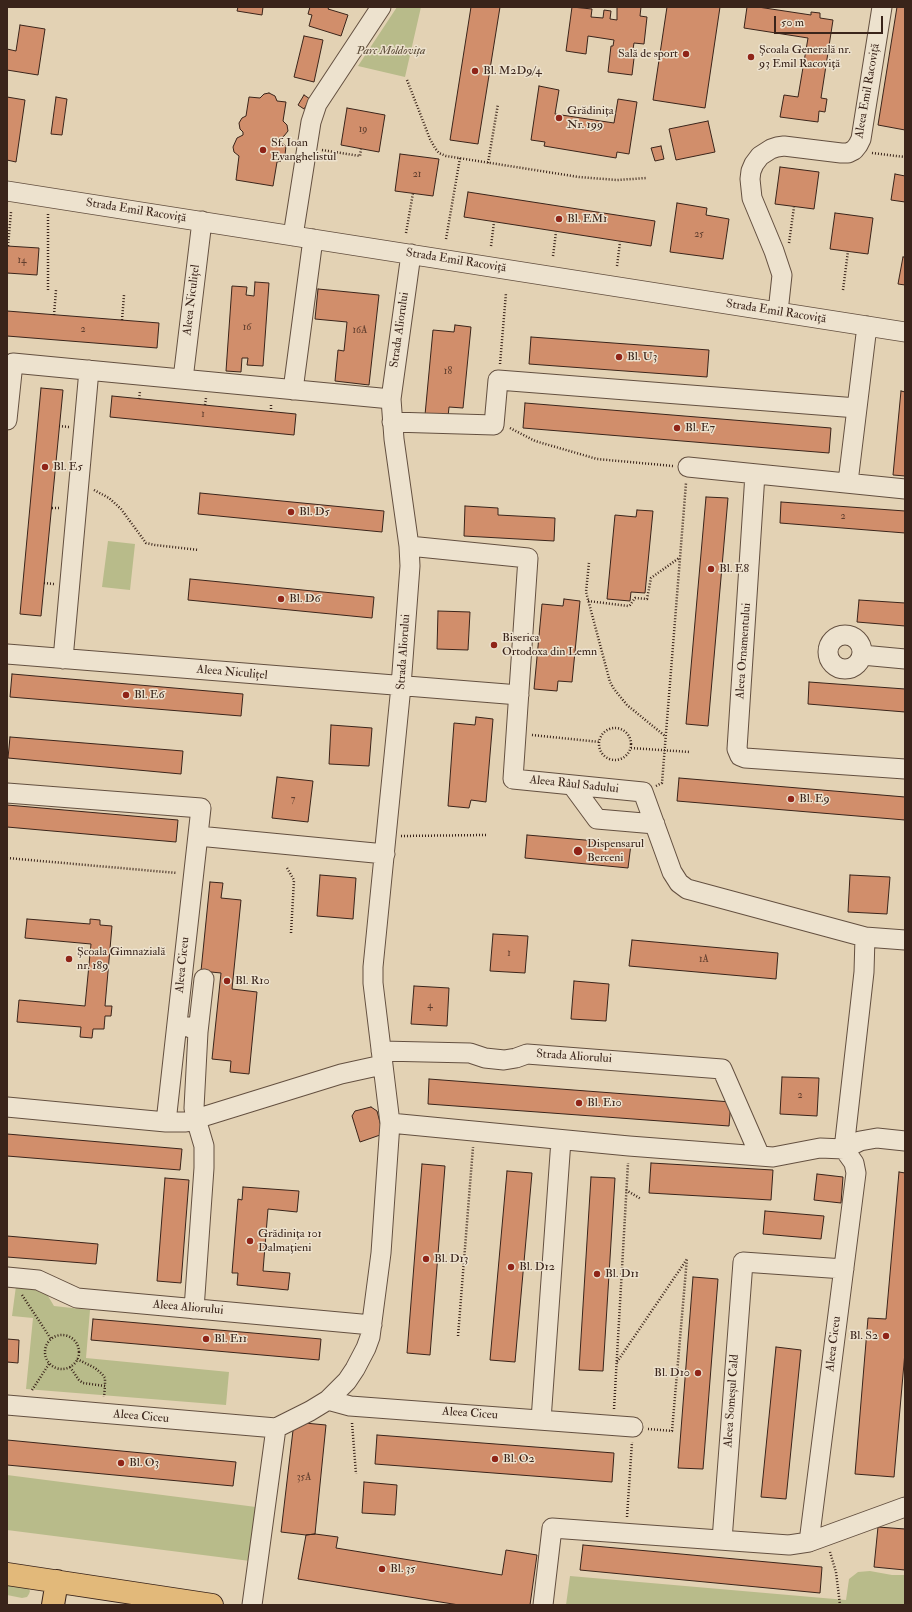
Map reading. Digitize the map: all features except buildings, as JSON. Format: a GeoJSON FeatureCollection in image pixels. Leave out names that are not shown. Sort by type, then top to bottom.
{"type":"FeatureCollection","features":[{"type":"Feature","properties":{"kind":"main road"},"geometry":{"type":"LineString","coordinates":[[7,1574],[212,1605]]}},
{"type":"Feature","properties":{"kind":"main road"},"geometry":{"type":"LineString","coordinates":[[53,1605],[57,1582]]}},
{"type":"Feature","properties":{"kind":"street"},"geometry":{"type":"LineString","coordinates":[[293,236],[312,122],[319,101],[381,7]]}},
{"type":"Feature","properties":{"kind":"street","name":"Aleea Emil Racoviță"},"geometry":{"type":"LineString","coordinates":[[778,312],[782,275],[776,256],[752,198],[750,180],[754,164],[766,152],[777,147],[784,146],[841,153],[848,153],[854,150],[861,139],[882,7]]}},
{"type":"Feature","properties":{"kind":"street","name":"Strada Emil Racoviță"},"geometry":{"type":"LineString","coordinates":[[7,191],[905,332]]}},
{"type":"Feature","properties":{"kind":"street","name":"Aleea Niculițel"},"geometry":{"type":"LineString","coordinates":[[183,379],[202,222]]}},
{"type":"Feature","properties":{"kind":"street"},"geometry":{"type":"LineString","coordinates":[[293,390],[313,239]]}},
{"type":"Feature","properties":{"kind":"street","name":"Strada Aliorului"},"geometry":{"type":"LineString","coordinates":[[390,1123],[373,975],[401,686],[410,566],[409,546],[392,422],[391,399],[411,254]]}},
{"type":"Feature","properties":{"kind":"street"},"geometry":{"type":"LineString","coordinates":[[848,482],[867,326]]}},
{"type":"Feature","properties":{"kind":"street"},"geometry":{"type":"LineString","coordinates":[[7,420],[13,363],[391,399]]}},
{"type":"Feature","properties":{"kind":"street"},"geometry":{"type":"LineString","coordinates":[[63,659],[89,370]]}},
{"type":"Feature","properties":{"kind":"street"},"geometry":{"type":"LineString","coordinates":[[392,422],[494,425],[498,380],[857,408]]}},
{"type":"Feature","properties":{"kind":"street"},"geometry":{"type":"LineString","coordinates":[[688,467],[848,482],[905,489]]}},
{"type":"Feature","properties":{"kind":"street","name":"Aleea Ornamentului"},"geometry":{"type":"LineString","coordinates":[[755,474],[737,749],[740,756],[746,758],[905,769]]}},
{"type":"Feature","properties":{"kind":"street","name":"Aleea Râul Sadului"},"geometry":{"type":"LineString","coordinates":[[409,546],[528,558],[513,779],[643,792]]}},
{"type":"Feature","properties":{"kind":"street","name":"Aleea Niculițel"},"geometry":{"type":"LineString","coordinates":[[7,654],[519,695]]}},
{"type":"Feature","properties":{"kind":"street"},"geometry":{"type":"LineString","coordinates":[[862,655],[905,659]]}},
{"type":"Feature","properties":{"kind":"street"},"geometry":{"type":"LineString","coordinates":[[572,785],[597,819],[655,824]]}},
{"type":"Feature","properties":{"kind":"street"},"geometry":{"type":"LineString","coordinates":[[643,792],[672,872],[679,883],[687,889],[865,937],[905,940]]}},
{"type":"Feature","properties":{"kind":"street","name":"Aleea Ciceu"},"geometry":{"type":"LineString","coordinates":[[7,793],[201,808],[166,1122]]}},
{"type":"Feature","properties":{"kind":"street"},"geometry":{"type":"LineString","coordinates":[[198,836],[386,845]]}},
{"type":"Feature","properties":{"kind":"street"},"geometry":{"type":"LineString","coordinates":[[844,1149],[864,972],[865,937]]}},
{"type":"Feature","properties":{"kind":"street"},"geometry":{"type":"LineString","coordinates":[[194,1309],[204,1168],[204,1146],[196,1120],[194,1095],[198,1032],[204,979]]}},
{"type":"Feature","properties":{"kind":"street"},"geometry":{"type":"LineString","coordinates":[[177,1026],[189,1027],[198,1032]]}},
{"type":"Feature","properties":{"kind":"street","name":"Strada Aliorului"},"geometry":{"type":"LineString","coordinates":[[382,1058],[470,1053],[486,1058],[504,1060],[527,1054],[722,1069],[760,1156]]}},
{"type":"Feature","properties":{"kind":"street"},"geometry":{"type":"LineString","coordinates":[[7,1108],[166,1122],[186,1122],[341,1074],[382,1058]]}},
{"type":"Feature","properties":{"kind":"street"},"geometry":{"type":"LineString","coordinates":[[252,1605],[276,1428],[328,1400],[347,1381],[355,1369],[366,1348],[370,1336],[381,1254],[390,1123],[561,1140],[760,1156],[783,1156],[820,1148],[844,1149],[860,1141],[877,1138],[905,1141]]}},
{"type":"Feature","properties":{"kind":"street"},"geometry":{"type":"LineString","coordinates":[[541,1420],[561,1140]]}},
{"type":"Feature","properties":{"kind":"street","name":"Aleea Ciceu"},"geometry":{"type":"LineString","coordinates":[[817,1539],[844,1269],[856,1173],[854,1163],[844,1149]]}},
{"type":"Feature","properties":{"kind":"street","name":"Aleea Someșul Cald"},"geometry":{"type":"LineString","coordinates":[[722,1540],[743,1262],[844,1269]]}},
{"type":"Feature","properties":{"kind":"street","name":"Aleea Aliorului"},"geometry":{"type":"LineString","coordinates":[[9,1277],[38,1280],[77,1298],[372,1325]]}},
{"type":"Feature","properties":{"kind":"street","name":"Aleea Ciceu"},"geometry":{"type":"LineString","coordinates":[[328,1400],[350,1406],[633,1428]]}},
{"type":"Feature","properties":{"kind":"street","name":"Aleea Ciceu"},"geometry":{"type":"LineString","coordinates":[[14,1406],[276,1428]]}},
{"type":"Feature","properties":{"kind":"street"},"geometry":{"type":"LineString","coordinates":[[543,1605],[552,1528],[789,1545],[817,1539],[905,1507]]}},
{"type":"Feature","properties":{"kind":"path"},"geometry":{"type":"LineString","coordinates":[[408,80],[430,139],[439,153],[446,156],[594,178],[618,180],[647,178]]}},
{"type":"Feature","properties":{"kind":"path"},"geometry":{"type":"LineString","coordinates":[[488,163],[498,104]]}},
{"type":"Feature","properties":{"kind":"path"},"geometry":{"type":"LineString","coordinates":[[307,148],[360,156],[361,149]]}},
{"type":"Feature","properties":{"kind":"path"},"geometry":{"type":"LineString","coordinates":[[854,150],[905,157]]}},
{"type":"Feature","properties":{"kind":"path"},"geometry":{"type":"LineString","coordinates":[[446,239],[460,158]]}},
{"type":"Feature","properties":{"kind":"path"},"geometry":{"type":"LineString","coordinates":[[406,233],[413,193]]}},
{"type":"Feature","properties":{"kind":"path"},"geometry":{"type":"LineString","coordinates":[[48,290],[49,197]]}},
{"type":"Feature","properties":{"kind":"path"},"geometry":{"type":"LineString","coordinates":[[793,214],[794,207]]}},
{"type":"Feature","properties":{"kind":"path"},"geometry":{"type":"LineString","coordinates":[[8,246],[11,212]]}},
{"type":"Feature","properties":{"kind":"path"},"geometry":{"type":"LineString","coordinates":[[491,246],[494,222]]}},
{"type":"Feature","properties":{"kind":"path"},"geometry":{"type":"LineString","coordinates":[[552,256],[556,232]]}},
{"type":"Feature","properties":{"kind":"path"},"geometry":{"type":"LineString","coordinates":[[617,266],[620,242]]}},
{"type":"Feature","properties":{"kind":"path"},"geometry":{"type":"LineString","coordinates":[[843,290],[848,251]]}},
{"type":"Feature","properties":{"kind":"path"},"geometry":{"type":"LineString","coordinates":[[54,315],[56,290]]}},
{"type":"Feature","properties":{"kind":"path"},"geometry":{"type":"LineString","coordinates":[[498,380],[506,293]]}},
{"type":"Feature","properties":{"kind":"path"},"geometry":{"type":"LineString","coordinates":[[122,320],[124,295]]}},
{"type":"Feature","properties":{"kind":"path"},"geometry":{"type":"LineString","coordinates":[[494,425],[511,428],[535,441],[597,459],[688,467],[662,783],[643,792]]}},
{"type":"Feature","properties":{"kind":"path"},"geometry":{"type":"LineString","coordinates":[[79,483],[109,498],[121,509],[146,543],[199,550]]}},
{"type":"Feature","properties":{"kind":"path"},"geometry":{"type":"LineString","coordinates":[[588,601],[628,606],[634,598],[646,599],[651,578],[680,558]]}},
{"type":"Feature","properties":{"kind":"path"},"geometry":{"type":"LineString","coordinates":[[588,563],[586,592],[607,672],[614,689],[627,704],[665,736]]}},
{"type":"Feature","properties":{"kind":"path"},"geometry":{"type":"LineString","coordinates":[[618,728],[623,730],[630,738],[631,748],[625,757],[615,760],[605,756],[600,747],[600,742],[604,733],[608,730],[618,728]]}},
{"type":"Feature","properties":{"kind":"path"},"geometry":{"type":"LineString","coordinates":[[516,733],[600,742]]}},
{"type":"Feature","properties":{"kind":"path"},"geometry":{"type":"LineString","coordinates":[[631,748],[690,752]]}},
{"type":"Feature","properties":{"kind":"path"},"geometry":{"type":"LineString","coordinates":[[386,845],[486,834]]}},
{"type":"Feature","properties":{"kind":"path"},"geometry":{"type":"LineString","coordinates":[[7,858],[194,875]]}},
{"type":"Feature","properties":{"kind":"path"},"geometry":{"type":"LineString","coordinates":[[287,868],[294,880],[291,933]]}},
{"type":"Feature","properties":{"kind":"path"},"geometry":{"type":"LineString","coordinates":[[458,1336],[475,1132]]}},
{"type":"Feature","properties":{"kind":"path"},"geometry":{"type":"LineString","coordinates":[[613,1426],[629,1146]]}},
{"type":"Feature","properties":{"kind":"path"},"geometry":{"type":"LineString","coordinates":[[626,1190],[641,1199]]}},
{"type":"Feature","properties":{"kind":"path"},"geometry":{"type":"LineString","coordinates":[[616,1363],[687,1258],[672,1431],[633,1428],[625,1533]]}},
{"type":"Feature","properties":{"kind":"path"},"geometry":{"type":"LineString","coordinates":[[9,1277],[51,1339]]}},
{"type":"Feature","properties":{"kind":"path"},"geometry":{"type":"LineString","coordinates":[[62,1335],[72,1339],[78,1348],[78,1359],[70,1367],[59,1369],[49,1364],[45,1354],[45,1349],[51,1339],[62,1335]]}},
{"type":"Feature","properties":{"kind":"path"},"geometry":{"type":"LineString","coordinates":[[78,1359],[102,1374],[105,1378],[103,1414]]}},
{"type":"Feature","properties":{"kind":"path"},"geometry":{"type":"LineString","coordinates":[[14,1406],[49,1364]]}},
{"type":"Feature","properties":{"kind":"path"},"geometry":{"type":"LineString","coordinates":[[70,1367],[79,1380],[83,1383],[105,1386]]}},
{"type":"Feature","properties":{"kind":"path"},"geometry":{"type":"LineString","coordinates":[[350,1406],[356,1474]]}},
{"type":"Feature","properties":{"kind":"path"},"geometry":{"type":"LineString","coordinates":[[817,1539],[836,1572],[840,1605]]}},
{"type":"Feature","properties":{"kind":"green space","name":"Parc Moldovița"},"geometry":{"type":"Polygon","coordinates":[[[397,7],[421,7],[405,77],[358,66],[397,7]]]}},
{"type":"Feature","properties":{"kind":"green space"},"geometry":{"type":"Polygon","coordinates":[[[108,541],[135,544],[130,590],[102,587],[108,541]]]}},
{"type":"Feature","properties":{"kind":"green space"},"geometry":{"type":"Polygon","coordinates":[[[16,1286],[45,1291],[54,1306],[90,1310],[86,1358],[229,1372],[226,1405],[26,1389],[33,1318],[12,1316],[16,1286]]]}},
{"type":"Feature","properties":{"kind":"green space"},"geometry":{"type":"Polygon","coordinates":[[[7,1475],[256,1507],[250,1561],[7,1530],[7,1475]]]}},
{"type":"Feature","properties":{"kind":"green space"},"geometry":{"type":"Polygon","coordinates":[[[870,1571],[892,1575],[905,1575],[905,1605],[566,1605],[570,1576],[846,1600],[849,1579],[858,1572],[870,1571]]]}},
{"type":"Feature","properties":{"kind":"green space"},"geometry":{"type":"Polygon","coordinates":[[[7,1583],[28,1588],[30,1591],[29,1594],[27,1597],[22,1598],[7,1595],[7,1583]]]}},
{"type":"Feature","properties":{"kind":"place","name":"Sală de sport"},"geometry":{"type":"Point","coordinates":[686,54]}},
{"type":"Feature","properties":{"kind":"place","name":"Școala Generală nr. 93 Emil Racoviță"},"geometry":{"type":"Point","coordinates":[751,57]}},
{"type":"Feature","properties":{"kind":"place","name":"Bl. M2D9/4"},"geometry":{"type":"Point","coordinates":[475,71]}},
{"type":"Feature","properties":{"kind":"place","name":"Grădinița Nr. 199"},"geometry":{"type":"Point","coordinates":[559,118]}},
{"type":"Feature","properties":{"kind":"place","name":"Sf. Ioan Evanghelistul"},"geometry":{"type":"Point","coordinates":[263,150]}},
{"type":"Feature","properties":{"kind":"place","name":"Bl. EM1"},"geometry":{"type":"Point","coordinates":[559,219]}},
{"type":"Feature","properties":{"kind":"place","name":"Bl. U3"},"geometry":{"type":"Point","coordinates":[619,357]}},
{"type":"Feature","properties":{"kind":"place","name":"Bl. E7"},"geometry":{"type":"Point","coordinates":[677,428]}},
{"type":"Feature","properties":{"kind":"place","name":"Bl. E5"},"geometry":{"type":"Point","coordinates":[45,467]}},
{"type":"Feature","properties":{"kind":"place","name":"Bl. D5"},"geometry":{"type":"Point","coordinates":[291,512]}},
{"type":"Feature","properties":{"kind":"place","name":"Bl. E8"},"geometry":{"type":"Point","coordinates":[711,569]}},
{"type":"Feature","properties":{"kind":"place","name":"Bl. D6"},"geometry":{"type":"Point","coordinates":[281,599]}},
{"type":"Feature","properties":{"kind":"place","name":"Biserica Ortodoxa din Lemn"},"geometry":{"type":"Point","coordinates":[494,645]}},
{"type":"Feature","properties":{"kind":"place","name":"Bl. E6"},"geometry":{"type":"Point","coordinates":[126,695]}},
{"type":"Feature","properties":{"kind":"place","name":"Bl. E9"},"geometry":{"type":"Point","coordinates":[791,799]}},
{"type":"Feature","properties":{"kind":"place","name":"Dispensarul Berceni"},"geometry":{"type":"Point","coordinates":[578,851]}},
{"type":"Feature","properties":{"kind":"place","name":"Școala Gimnazială nr. 189"},"geometry":{"type":"Point","coordinates":[69,959]}},
{"type":"Feature","properties":{"kind":"place","name":"Bl. R10"},"geometry":{"type":"Point","coordinates":[227,981]}},
{"type":"Feature","properties":{"kind":"place","name":"Bl. E10"},"geometry":{"type":"Point","coordinates":[579,1103]}},
{"type":"Feature","properties":{"kind":"place","name":"Grădinița 101 Dalmațieni"},"geometry":{"type":"Point","coordinates":[250,1241]}},
{"type":"Feature","properties":{"kind":"place","name":"Bl. D13"},"geometry":{"type":"Point","coordinates":[426,1259]}},
{"type":"Feature","properties":{"kind":"place","name":"Bl. D12"},"geometry":{"type":"Point","coordinates":[511,1267]}},
{"type":"Feature","properties":{"kind":"place","name":"Bl. D11"},"geometry":{"type":"Point","coordinates":[597,1274]}},
{"type":"Feature","properties":{"kind":"place","name":"Bl. S2"},"geometry":{"type":"Point","coordinates":[886,1336]}},
{"type":"Feature","properties":{"kind":"place","name":"Bl. E11"},"geometry":{"type":"Point","coordinates":[206,1339]}},
{"type":"Feature","properties":{"kind":"place","name":"Bl. D10"},"geometry":{"type":"Point","coordinates":[698,1373]}},
{"type":"Feature","properties":{"kind":"place","name":"Bl. O2"},"geometry":{"type":"Point","coordinates":[495,1459]}},
{"type":"Feature","properties":{"kind":"place","name":"Bl. O3"},"geometry":{"type":"Point","coordinates":[121,1463]}},
{"type":"Feature","properties":{"kind":"place","name":"Bl. 35"},"geometry":{"type":"Point","coordinates":[382,1569]}}]}
